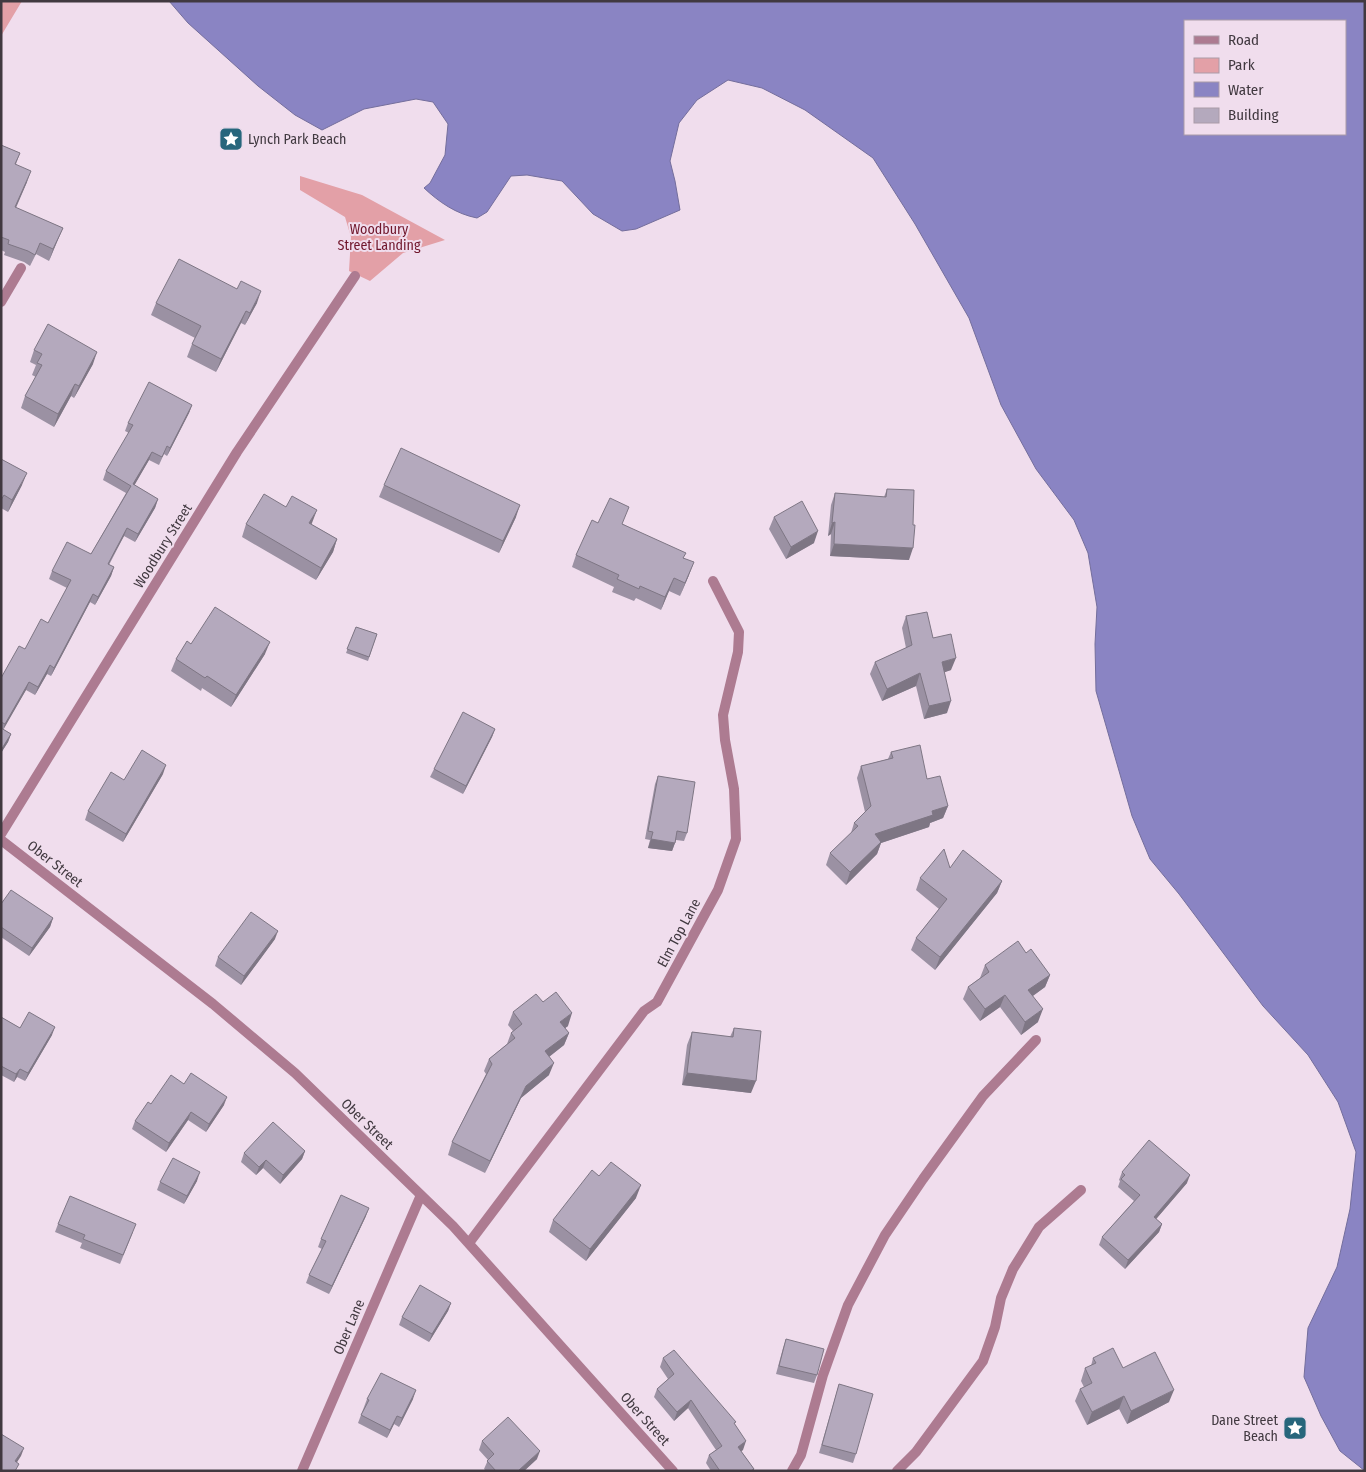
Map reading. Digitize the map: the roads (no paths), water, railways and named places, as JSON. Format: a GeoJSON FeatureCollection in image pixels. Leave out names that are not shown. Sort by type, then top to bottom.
{"type":"FeatureCollection","features":[{"type":"Feature","properties":{"kind":"street"},"geometry":{"type":"LineString","coordinates":[[1,302],[21,268]]}},
{"type":"Feature","properties":{"kind":"street","name":"Woodbury Street"},"geometry":{"type":"LineString","coordinates":[[1,834],[238,452],[355,276]]}},
{"type":"Feature","properties":{"kind":"street","name":"Elm Top Lane"},"geometry":{"type":"LineString","coordinates":[[469,1243],[644,1011],[657,1002],[718,890],[736,839],[734,789],[722,714],[738,652],[739,632],[714,581]]}},
{"type":"Feature","properties":{"kind":"street","name":"Ober Street"},"geometry":{"type":"LineString","coordinates":[[1,840],[228,1016],[295,1073],[421,1194],[469,1243],[673,1471]]}},
{"type":"Feature","properties":{"kind":"street"},"geometry":{"type":"LineString","coordinates":[[792,1471],[801,1455],[824,1375],[848,1305],[885,1235],[983,1096],[1036,1040]]}},
{"type":"Feature","properties":{"kind":"street"},"geometry":{"type":"LineString","coordinates":[[897,1471],[916,1452],[983,1361],[995,1326],[1001,1298],[1013,1269],[1039,1227],[1081,1190]]}},
{"type":"Feature","properties":{"kind":"street","name":"Ober Lane"},"geometry":{"type":"LineString","coordinates":[[302,1471],[421,1194]]}},
{"type":"Feature","properties":{"kind":"water"},"geometry":{"type":"Polygon","coordinates":[[[169,1],[1365,1],[1365,1471],[1340,1451],[1321,1416],[1304,1377],[1308,1328],[1337,1267],[1350,1209],[1356,1152],[1338,1102],[1308,1055],[1263,1006],[1179,894],[1150,859],[1132,816],[1096,691],[1095,644],[1097,607],[1088,553],[1074,520],[1036,469],[1001,405],[969,318],[915,224],[873,158],[805,110],[762,88],[728,80],[697,100],[679,123],[670,161],[680,210],[636,229],[622,231],[593,214],[562,181],[527,175],[511,176],[487,212],[477,218],[462,214],[448,207],[424,188],[430,183],[445,155],[448,124],[433,102],[416,99],[364,109],[322,130],[295,115],[258,86],[188,23],[169,1]]]}},
{"type":"Feature","properties":{"kind":"place","name":"Lynch Park Beach"},"geometry":{"type":"Point","coordinates":[231,139]}},
{"type":"Feature","properties":{"kind":"place","name":"Dane Street Beach"},"geometry":{"type":"Point","coordinates":[1295,1428]}},
{"type":"Feature","properties":{"kind":"park label","name":"Woodbury Street Landing"},"geometry":{"type":"Point","coordinates":[379,237]}}]}
